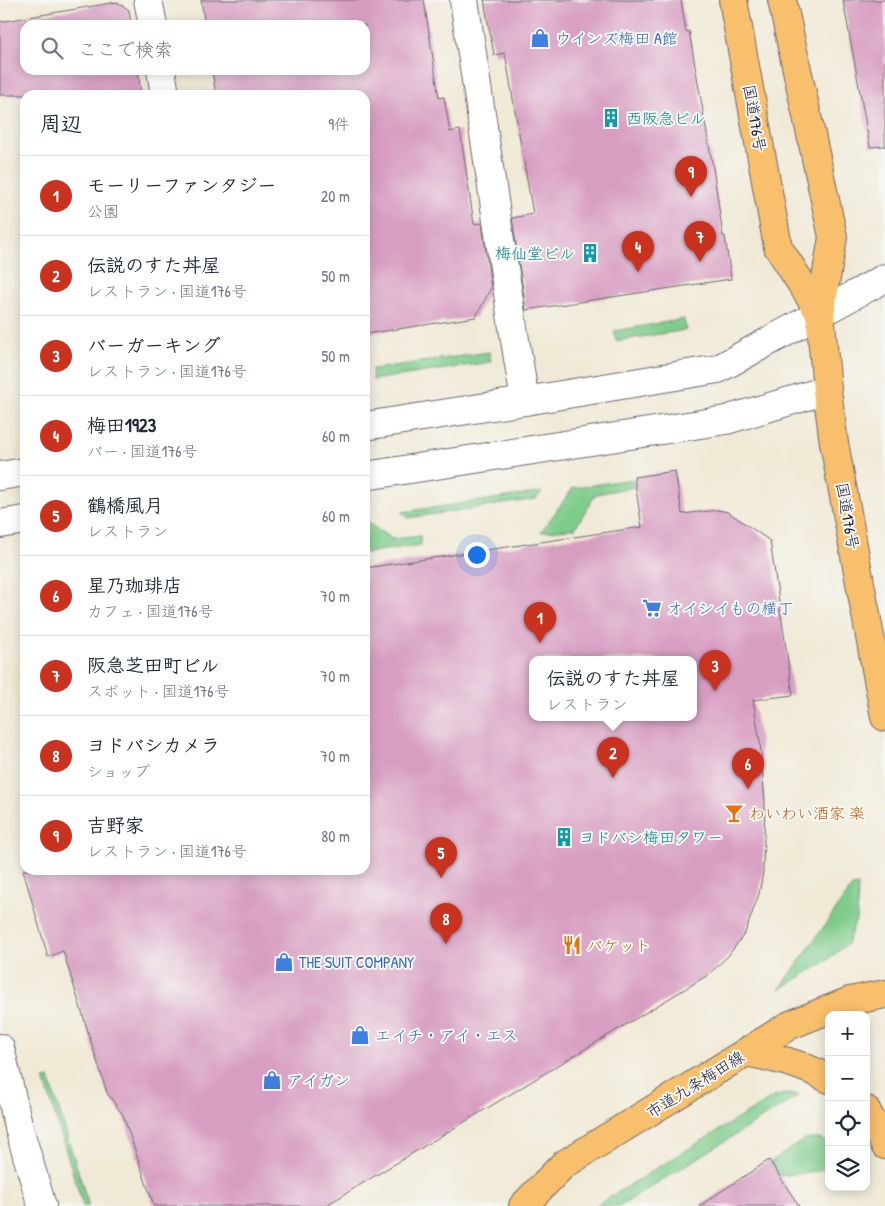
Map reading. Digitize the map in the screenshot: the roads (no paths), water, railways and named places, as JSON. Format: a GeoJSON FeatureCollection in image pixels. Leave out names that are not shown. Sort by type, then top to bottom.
{"type":"FeatureCollection","features":[{"type":"Feature","properties":{"kind":"main road","name":"国道176号"},"geometry":{"type":"LineString","coordinates":[[733,0],[778,247],[820,314]]}},
{"type":"Feature","properties":{"kind":"main road","name":"国道176号"},"geometry":{"type":"LineString","coordinates":[[782,0],[832,237],[820,314],[827,390],[834,443],[885,717]]}},
{"type":"Feature","properties":{"kind":"main road","name":"国道176号"},"geometry":{"type":"LineString","coordinates":[[792,0],[792,44]]}},
{"type":"Feature","properties":{"kind":"main road","name":"市道九条梅田線"},"geometry":{"type":"LineString","coordinates":[[523,1206],[563,1165],[790,1025],[850,1001],[885,994]]}},
{"type":"Feature","properties":{"kind":"main road"},"geometry":{"type":"LineString","coordinates":[[746,1052],[787,1060],[825,1077]]}},
{"type":"Feature","properties":{"kind":"main road"},"geometry":{"type":"LineString","coordinates":[[870,1117],[885,1145]]}},
{"type":"Feature","properties":{"kind":"street"},"geometry":{"type":"LineString","coordinates":[[148,0],[152,20]]}},
{"type":"Feature","properties":{"kind":"street"},"geometry":{"type":"LineString","coordinates":[[464,0],[525,401]]}},
{"type":"Feature","properties":{"kind":"street"},"geometry":{"type":"LineString","coordinates":[[162,75],[165,90]]}},
{"type":"Feature","properties":{"kind":"street"},"geometry":{"type":"LineString","coordinates":[[370,425],[718,369],[885,278]]}},
{"type":"Feature","properties":{"kind":"street"},"geometry":{"type":"LineString","coordinates":[[370,475],[726,420],[827,390]]}},
{"type":"Feature","properties":{"kind":"street"},"geometry":{"type":"LineString","coordinates":[[0,476],[20,473]]}},
{"type":"Feature","properties":{"kind":"street"},"geometry":{"type":"LineString","coordinates":[[0,524],[20,521]]}},
{"type":"Feature","properties":{"kind":"street"},"geometry":{"type":"LineString","coordinates":[[0,1048],[19,1128],[42,1206]]}},
{"type":"Feature","properties":{"kind":"place","name":"ウインズ梅田 A館"},"geometry":{"type":"Point","coordinates":[540,38]}},
{"type":"Feature","properties":{"kind":"place","name":"西阪急ビル"},"geometry":{"type":"Point","coordinates":[611,118]}},
{"type":"Feature","properties":{"kind":"place","name":"吉野家"},"geometry":{"type":"Point","coordinates":[691,197]}},
{"type":"Feature","properties":{"kind":"place","name":"梅仙堂ビル"},"geometry":{"type":"Point","coordinates":[590,253]}},
{"type":"Feature","properties":{"kind":"place","name":"阪急芝田町ビル"},"geometry":{"type":"Point","coordinates":[700,262]}},
{"type":"Feature","properties":{"kind":"place","name":"梅田1923"},"geometry":{"type":"Point","coordinates":[638,272]}},
{"type":"Feature","properties":{"kind":"place","name":"オイシイもの横丁"},"geometry":{"type":"Point","coordinates":[652,608]}},
{"type":"Feature","properties":{"kind":"place","name":"モーリーファンタジー"},"geometry":{"type":"Point","coordinates":[540,643]}},
{"type":"Feature","properties":{"kind":"place","name":"バーガーキング"},"geometry":{"type":"Point","coordinates":[715,691]}},
{"type":"Feature","properties":{"kind":"place","name":"伝説のすた丼屋"},"geometry":{"type":"Point","coordinates":[613,778]}},
{"type":"Feature","properties":{"kind":"place","name":"星乃珈琲店"},"geometry":{"type":"Point","coordinates":[748,789]}},
{"type":"Feature","properties":{"kind":"place","name":"わいわい酒家 楽"},"geometry":{"type":"Point","coordinates":[734,813]}},
{"type":"Feature","properties":{"kind":"place","name":"ヨドバシ梅田タワー"},"geometry":{"type":"Point","coordinates":[564,837]}},
{"type":"Feature","properties":{"kind":"place","name":"鶴橋風月"},"geometry":{"type":"Point","coordinates":[441,878]}},
{"type":"Feature","properties":{"kind":"place","name":"ヨドバシカメラ"},"geometry":{"type":"Point","coordinates":[446,944]}},
{"type":"Feature","properties":{"kind":"place","name":"バケット"},"geometry":{"type":"Point","coordinates":[572,945]}},
{"type":"Feature","properties":{"kind":"place","name":"THE SUIT COMPANY"},"geometry":{"type":"Point","coordinates":[284,962]}},
{"type":"Feature","properties":{"kind":"place","name":"エイチ・アイ・エス"},"geometry":{"type":"Point","coordinates":[360,1035]}},
{"type":"Feature","properties":{"kind":"place","name":"アイガン"},"geometry":{"type":"Point","coordinates":[272,1080]}}]}
